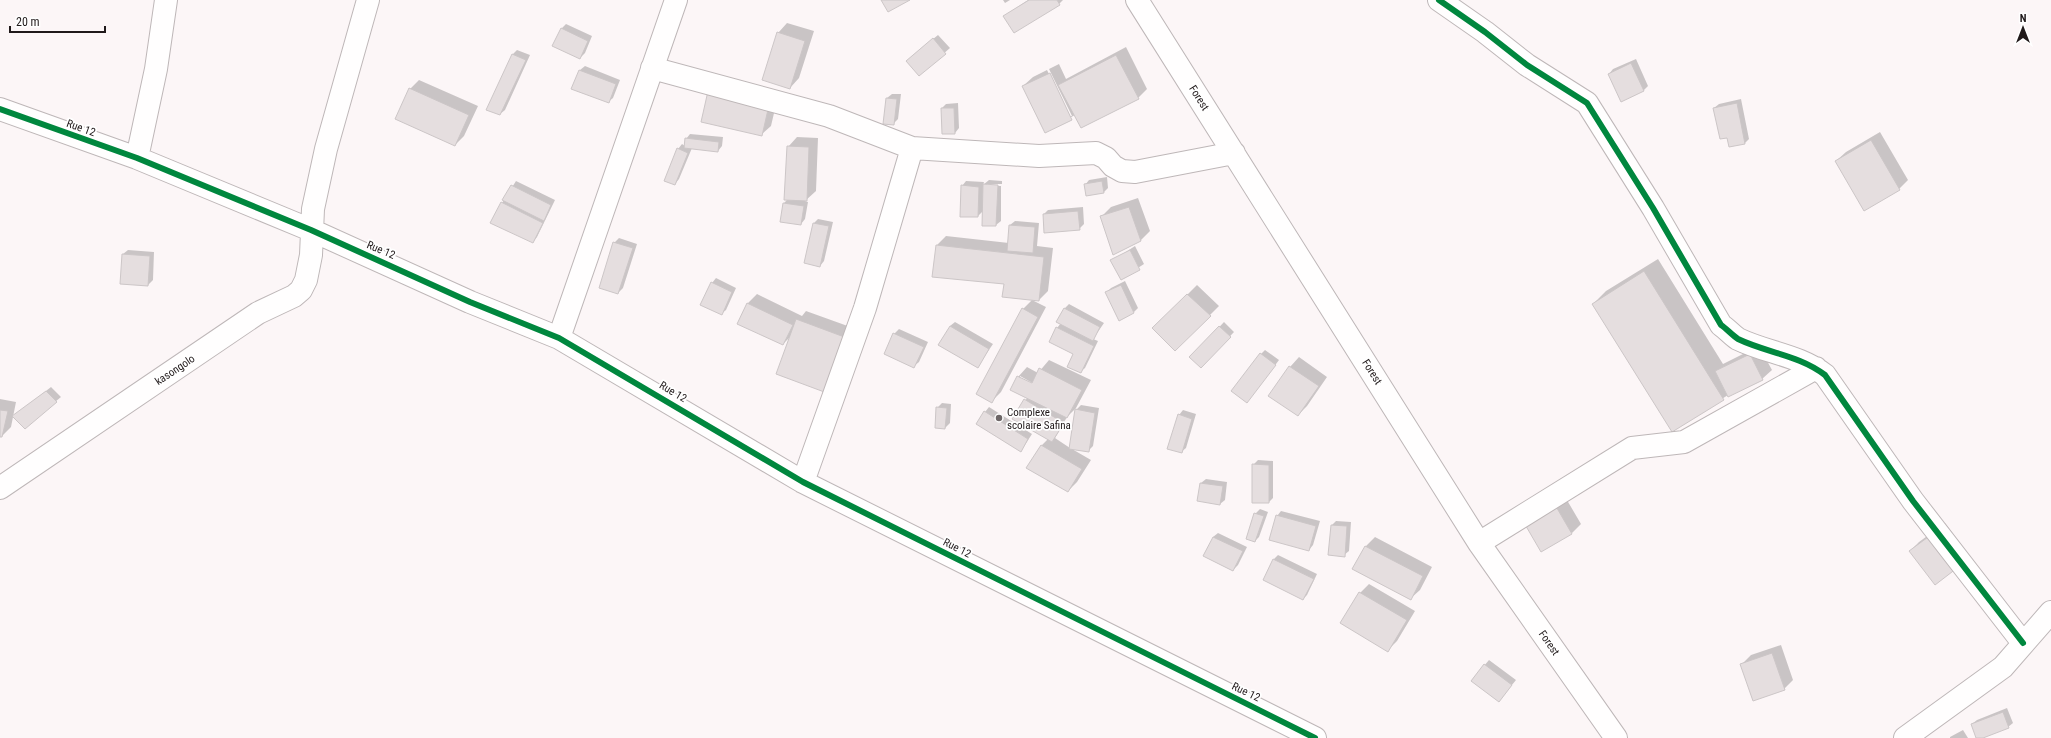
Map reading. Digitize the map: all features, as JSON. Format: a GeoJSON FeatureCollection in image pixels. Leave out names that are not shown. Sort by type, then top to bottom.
{"type":"FeatureCollection","features":[{"type":"Feature","properties":{"kind":"street"},"geometry":{"type":"LineString","coordinates":[[137,158],[156,69],[166,0]]}},
{"type":"Feature","properties":{"kind":"street","name":"kasongolo"},"geometry":{"type":"LineString","coordinates":[[0,488],[258,313],[294,296],[301,290],[306,280],[312,255],[311,230],[313,209],[326,149],[368,0]]}},
{"type":"Feature","properties":{"kind":"street"},"geometry":{"type":"LineString","coordinates":[[559,338],[676,0]]}},
{"type":"Feature","properties":{"kind":"street","name":"Forest"},"geometry":{"type":"LineString","coordinates":[[1137,0],[1479,543],[1616,738]]}},
{"type":"Feature","properties":{"kind":"street"},"geometry":{"type":"LineString","coordinates":[[1439,0],[1485,32],[1527,65],[1587,103],[1653,208],[1721,325],[1737,338],[1760,348],[1787,354],[1816,368],[1825,375],[1913,500],[2024,643]]}},
{"type":"Feature","properties":{"kind":"street"},"geometry":{"type":"LineString","coordinates":[[652,68],[829,116],[912,148],[1039,156],[1096,153],[1106,158],[1113,166],[1122,171],[1135,172],[1234,153]]}},
{"type":"Feature","properties":{"kind":"street","name":"Rue 12"},"geometry":{"type":"LineString","coordinates":[[0,109],[137,158],[311,230],[470,302],[559,338],[802,482],[1315,738]]}},
{"type":"Feature","properties":{"kind":"street"},"geometry":{"type":"LineString","coordinates":[[802,482],[866,308],[912,148]]}},
{"type":"Feature","properties":{"kind":"street"},"geometry":{"type":"LineString","coordinates":[[1479,543],[1632,448],[1684,442],[1816,368]]}},
{"type":"Feature","properties":{"kind":"street"},"geometry":{"type":"LineString","coordinates":[[1905,738],[2003,668],[2051,612]]}},
{"type":"Feature","properties":{"kind":"building"},"geometry":{"type":"Polygon","coordinates":[[[881,0],[910,0],[888,12],[881,0]]]}},
{"type":"Feature","properties":{"kind":"building"},"geometry":{"type":"Polygon","coordinates":[[[1029,0],[1057,0],[1060,5],[1014,33],[1003,16],[1029,0]]]}},
{"type":"Feature","properties":{"kind":"building"},"geometry":{"type":"Polygon","coordinates":[[[561,28],[588,41],[580,59],[552,46],[561,28]]]}},
{"type":"Feature","properties":{"kind":"building"},"geometry":{"type":"Polygon","coordinates":[[[777,32],[805,41],[790,89],[762,80],[777,32]]]}},
{"type":"Feature","properties":{"kind":"building"},"geometry":{"type":"Polygon","coordinates":[[[933,38],[946,54],[919,76],[906,61],[933,38]]]}},
{"type":"Feature","properties":{"kind":"building"},"geometry":{"type":"Polygon","coordinates":[[[512,54],[526,60],[500,115],[486,110],[512,54]]]}},
{"type":"Feature","properties":{"kind":"building"},"geometry":{"type":"Polygon","coordinates":[[[1116,55],[1139,99],[1081,128],[1058,85],[1116,55]]]}},
{"type":"Feature","properties":{"kind":"building"},"geometry":{"type":"Polygon","coordinates":[[[1631,63],[1644,91],[1621,102],[1608,74],[1631,63]]]}},
{"type":"Feature","properties":{"kind":"building"},"geometry":{"type":"Polygon","coordinates":[[[579,70],[616,84],[609,103],[571,89],[579,70]]]}},
{"type":"Feature","properties":{"kind":"building"},"geometry":{"type":"Polygon","coordinates":[[[1050,73],[1072,120],[1045,133],[1022,86],[1050,73]]]}},
{"type":"Feature","properties":{"kind":"building"},"geometry":{"type":"Polygon","coordinates":[[[409,88],[469,115],[455,146],[395,119],[409,88]]]}},
{"type":"Feature","properties":{"kind":"building"},"geometry":{"type":"Polygon","coordinates":[[[708,91],[769,105],[762,136],[701,122],[708,91]]]}},
{"type":"Feature","properties":{"kind":"building"},"geometry":{"type":"Polygon","coordinates":[[[886,98],[897,99],[894,125],[883,124],[886,98]]]}},
{"type":"Feature","properties":{"kind":"building"},"geometry":{"type":"Polygon","coordinates":[[[1737,103],[1745,144],[1729,147],[1727,138],[1720,139],[1713,108],[1737,103]]]}},
{"type":"Feature","properties":{"kind":"building"},"geometry":{"type":"Polygon","coordinates":[[[941,108],[954,108],[955,134],[942,134],[941,108]]]}},
{"type":"Feature","properties":{"kind":"building"},"geometry":{"type":"Polygon","coordinates":[[[685,138],[719,142],[718,152],[684,148],[685,138]]]}},
{"type":"Feature","properties":{"kind":"building"},"geometry":{"type":"Polygon","coordinates":[[[1871,140],[1900,190],[1864,211],[1835,161],[1871,140]]]}},
{"type":"Feature","properties":{"kind":"building"},"geometry":{"type":"Polygon","coordinates":[[[787,146],[809,147],[807,201],[784,200],[787,146]]]}},
{"type":"Feature","properties":{"kind":"building"},"geometry":{"type":"Polygon","coordinates":[[[677,148],[688,153],[675,185],[664,181],[677,148]]]}},
{"type":"Feature","properties":{"kind":"building"},"geometry":{"type":"Polygon","coordinates":[[[1102,181],[1104,193],[1086,196],[1084,184],[1102,181]]]}},
{"type":"Feature","properties":{"kind":"building"},"geometry":{"type":"Polygon","coordinates":[[[983,184],[998,185],[996,226],[982,226],[983,184]]]}},
{"type":"Feature","properties":{"kind":"building"},"geometry":{"type":"Polygon","coordinates":[[[511,185],[551,205],[544,221],[502,200],[511,185]]]}},
{"type":"Feature","properties":{"kind":"building"},"geometry":{"type":"Polygon","coordinates":[[[961,185],[979,187],[978,217],[960,217],[961,185]]]}},
{"type":"Feature","properties":{"kind":"building"},"geometry":{"type":"Polygon","coordinates":[[[501,202],[543,223],[533,243],[490,223],[501,202]]]}},
{"type":"Feature","properties":{"kind":"building"},"geometry":{"type":"Polygon","coordinates":[[[783,203],[804,206],[801,225],[780,222],[783,203]]]}},
{"type":"Feature","properties":{"kind":"building"},"geometry":{"type":"Polygon","coordinates":[[[1129,207],[1141,241],[1113,255],[1100,216],[1129,207]]]}},
{"type":"Feature","properties":{"kind":"building"},"geometry":{"type":"Polygon","coordinates":[[[1078,211],[1080,230],[1044,233],[1043,214],[1078,211]]]}},
{"type":"Feature","properties":{"kind":"building"},"geometry":{"type":"Polygon","coordinates":[[[813,223],[829,226],[820,267],[804,263],[813,223]]]}},
{"type":"Feature","properties":{"kind":"building"},"geometry":{"type":"Polygon","coordinates":[[[1009,225],[1035,227],[1033,253],[1007,251],[1009,225]]]}},
{"type":"Feature","properties":{"kind":"building"},"geometry":{"type":"Polygon","coordinates":[[[613,242],[633,248],[618,294],[599,288],[613,242]]]}},
{"type":"Feature","properties":{"kind":"building"},"geometry":{"type":"Polygon","coordinates":[[[936,245],[1044,257],[1039,301],[1002,297],[1004,284],[932,277],[936,245]]]}},
{"type":"Feature","properties":{"kind":"building"},"geometry":{"type":"Polygon","coordinates":[[[1130,250],[1140,270],[1121,280],[1110,260],[1130,250]]]}},
{"type":"Feature","properties":{"kind":"building"},"geometry":{"type":"Polygon","coordinates":[[[122,254],[150,256],[148,286],[120,284],[122,254]]]}},
{"type":"Feature","properties":{"kind":"building"},"geometry":{"type":"Polygon","coordinates":[[[1644,271],[1724,400],[1672,432],[1592,304],[1644,271]]]}},
{"type":"Feature","properties":{"kind":"building"},"geometry":{"type":"Polygon","coordinates":[[[711,282],[732,292],[722,315],[700,305],[711,282]]]}},
{"type":"Feature","properties":{"kind":"building"},"geometry":{"type":"Polygon","coordinates":[[[1121,285],[1134,313],[1119,321],[1105,292],[1121,285]]]}},
{"type":"Feature","properties":{"kind":"building"},"geometry":{"type":"Polygon","coordinates":[[[1187,294],[1211,316],[1175,351],[1152,328],[1187,294]]]}},
{"type":"Feature","properties":{"kind":"building"},"geometry":{"type":"Polygon","coordinates":[[[747,303],[793,325],[783,345],[737,324],[747,303]]]}},
{"type":"Feature","properties":{"kind":"building"},"geometry":{"type":"Polygon","coordinates":[[[1022,308],[1038,317],[992,403],[976,394],[1022,308]]]}},
{"type":"Feature","properties":{"kind":"building"},"geometry":{"type":"Polygon","coordinates":[[[1064,308],[1100,327],[1093,341],[1056,322],[1064,308]]]}},
{"type":"Feature","properties":{"kind":"building"},"geometry":{"type":"Polygon","coordinates":[[[796,319],[847,338],[827,393],[776,374],[796,319]]]}},
{"type":"Feature","properties":{"kind":"building"},"geometry":{"type":"Polygon","coordinates":[[[950,326],[989,349],[978,368],[938,345],[950,326]]]}},
{"type":"Feature","properties":{"kind":"building"},"geometry":{"type":"Polygon","coordinates":[[[1219,326],[1231,337],[1201,368],[1189,357],[1219,326]]]}},
{"type":"Feature","properties":{"kind":"building"},"geometry":{"type":"Polygon","coordinates":[[[1056,327],[1094,346],[1081,373],[1067,367],[1073,354],[1049,342],[1056,327]]]}},
{"type":"Feature","properties":{"kind":"building"},"geometry":{"type":"Polygon","coordinates":[[[893,333],[924,347],[914,368],[884,354],[893,333]]]}},
{"type":"Feature","properties":{"kind":"building"},"geometry":{"type":"Polygon","coordinates":[[[1260,353],[1276,365],[1247,403],[1231,391],[1260,353]]]}},
{"type":"Feature","properties":{"kind":"building"},"geometry":{"type":"Polygon","coordinates":[[[1750,354],[1763,380],[1728,397],[1715,371],[1750,354]]]}},
{"type":"Feature","properties":{"kind":"building"},"geometry":{"type":"Polygon","coordinates":[[[1289,366],[1319,386],[1298,416],[1268,396],[1289,366]]]}},
{"type":"Feature","properties":{"kind":"building"},"geometry":{"type":"Polygon","coordinates":[[[1039,368],[1082,390],[1067,418],[1010,390],[1017,376],[1032,383],[1039,368]]]}},
{"type":"Feature","properties":{"kind":"building"},"geometry":{"type":"Polygon","coordinates":[[[46,391],[57,402],[25,429],[12,416],[46,391]]]}},
{"type":"Feature","properties":{"kind":"building"},"geometry":{"type":"Polygon","coordinates":[[[1024,399],[1064,423],[1052,442],[1012,419],[1024,399]]]}},
{"type":"Feature","properties":{"kind":"building"},"geometry":{"type":"Polygon","coordinates":[[[936,407],[947,408],[945,429],[935,428],[936,407]]]}},
{"type":"Feature","properties":{"kind":"building"},"geometry":{"type":"Polygon","coordinates":[[[1075,409],[1095,413],[1089,452],[1069,449],[1075,409]]]}},
{"type":"Feature","properties":{"kind":"building"},"geometry":{"type":"Polygon","coordinates":[[[0,410],[8,411],[2,437],[0,437],[0,410]]]}},
{"type":"Feature","properties":{"kind":"building"},"geometry":{"type":"Polygon","coordinates":[[[984,411],[1028,439],[1021,452],[976,424],[984,411]]]}},
{"type":"Feature","properties":{"kind":"building"},"geometry":{"type":"Polygon","coordinates":[[[1178,414],[1192,419],[1182,453],[1167,449],[1178,414]]]}},
{"type":"Feature","properties":{"kind":"building"},"geometry":{"type":"Polygon","coordinates":[[[1041,445],[1082,469],[1068,492],[1026,468],[1041,445]]]}},
{"type":"Feature","properties":{"kind":"building"},"geometry":{"type":"Polygon","coordinates":[[[1252,464],[1269,465],[1269,503],[1252,503],[1252,464]]]}},
{"type":"Feature","properties":{"kind":"building"},"geometry":{"type":"Polygon","coordinates":[[[1200,483],[1223,486],[1220,505],[1197,501],[1200,483]]]}},
{"type":"Feature","properties":{"kind":"building"},"geometry":{"type":"Polygon","coordinates":[[[1554,503],[1572,534],[1541,552],[1523,521],[1554,503]]]}},
{"type":"Feature","properties":{"kind":"building"},"geometry":{"type":"Polygon","coordinates":[[[1254,513],[1264,516],[1255,542],[1246,539],[1254,513]]]}},
{"type":"Feature","properties":{"kind":"building"},"geometry":{"type":"Polygon","coordinates":[[[1276,515],[1316,526],[1309,551],[1269,540],[1276,515]]]}},
{"type":"Feature","properties":{"kind":"building"},"geometry":{"type":"Polygon","coordinates":[[[1331,525],[1347,526],[1345,557],[1328,555],[1331,525]]]}},
{"type":"Feature","properties":{"kind":"building"},"geometry":{"type":"Polygon","coordinates":[[[1935,532],[1961,565],[1935,585],[1909,551],[1935,532]]]}},
{"type":"Feature","properties":{"kind":"building"},"geometry":{"type":"Polygon","coordinates":[[[1213,537],[1243,551],[1233,571],[1203,556],[1213,537]]]}},
{"type":"Feature","properties":{"kind":"building"},"geometry":{"type":"Polygon","coordinates":[[[1365,546],[1423,576],[1411,600],[1352,569],[1365,546]]]}},
{"type":"Feature","properties":{"kind":"building"},"geometry":{"type":"Polygon","coordinates":[[[1273,559],[1314,579],[1303,600],[1263,580],[1273,559]]]}},
{"type":"Feature","properties":{"kind":"building"},"geometry":{"type":"Polygon","coordinates":[[[1359,592],[1407,620],[1388,652],[1340,623],[1359,592]]]}},
{"type":"Feature","properties":{"kind":"building"},"geometry":{"type":"Polygon","coordinates":[[[1772,653],[1785,690],[1753,701],[1740,664],[1772,653]]]}},
{"type":"Feature","properties":{"kind":"building"},"geometry":{"type":"Polygon","coordinates":[[[1484,664],[1512,685],[1499,702],[1471,681],[1484,664]]]}},
{"type":"Feature","properties":{"kind":"building"},"geometry":{"type":"Polygon","coordinates":[[[2003,712],[2009,728],[1983,738],[1976,738],[1971,724],[2003,712]]]}},
{"type":"Feature","properties":{"kind":"cycle path"},"geometry":{"type":"LineString","coordinates":[[1439,0],[1485,32],[1527,65],[1587,103],[1653,208],[1721,325],[1738,339],[1805,363],[1825,375],[1913,501],[2023,643]]}},
{"type":"Feature","properties":{"kind":"cycle path"},"geometry":{"type":"LineString","coordinates":[[0,109],[137,158],[311,230],[470,302],[559,338],[803,482],[1315,738]]}},
{"type":"Feature","properties":{"kind":"place","name":"Complexe scolaire Safina"},"geometry":{"type":"Point","coordinates":[999,418]}}]}
